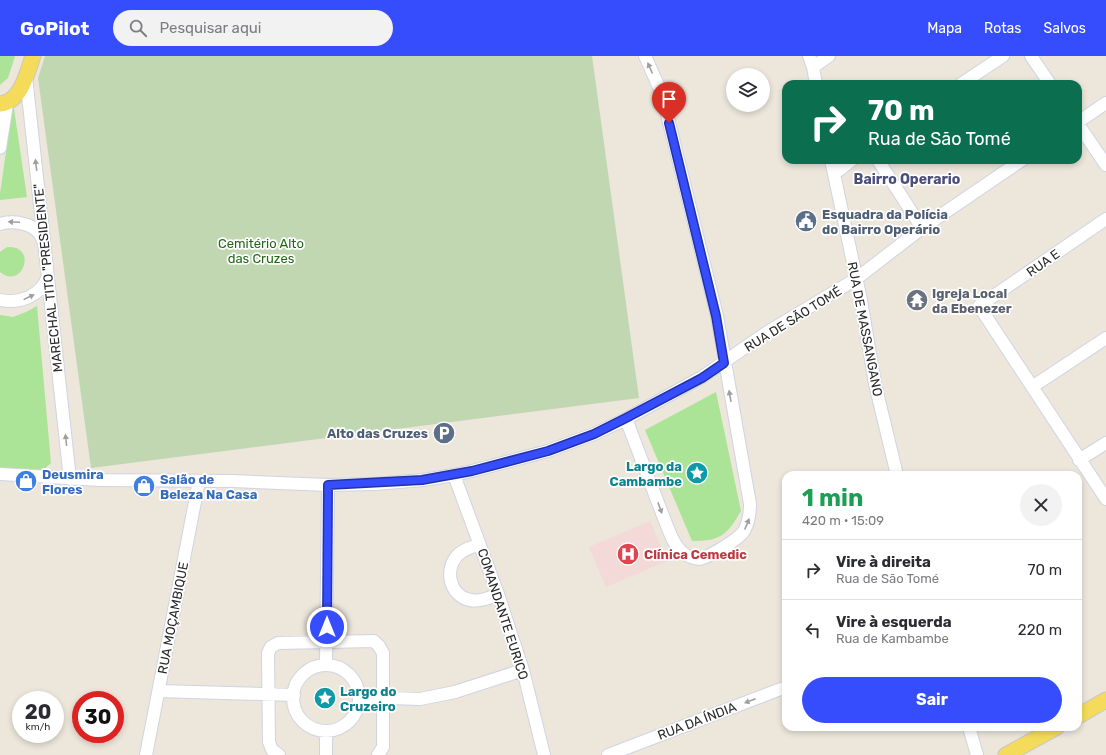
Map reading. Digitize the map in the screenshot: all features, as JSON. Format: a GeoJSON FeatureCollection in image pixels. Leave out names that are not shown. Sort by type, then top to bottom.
{"type":"FeatureCollection","features":[{"type":"Feature","properties":{"kind":"main road"},"geometry":{"type":"LineString","coordinates":[[4,104],[16,96],[26,77],[33,56]]}},
{"type":"Feature","properties":{"kind":"main road"},"geometry":{"type":"LineString","coordinates":[[1084,712],[1106,690]]}},
{"type":"Feature","properties":{"kind":"main road"},"geometry":{"type":"LineString","coordinates":[[1084,712],[1106,700]]}},
{"type":"Feature","properties":{"kind":"main road"},"geometry":{"type":"LineString","coordinates":[[1006,755],[1050,731]]}},
{"type":"Feature","properties":{"kind":"street"},"geometry":{"type":"LineString","coordinates":[[626,418],[665,521],[679,550],[689,556],[700,558],[722,549],[743,532],[750,519],[750,504],[716,316],[662,94],[645,56]]}},
{"type":"Feature","properties":{"kind":"street"},"geometry":{"type":"LineString","coordinates":[[815,80],[811,62],[829,56]]}},
{"type":"Feature","properties":{"kind":"street"},"geometry":{"type":"LineString","coordinates":[[968,80],[1003,56]]}},
{"type":"Feature","properties":{"kind":"street"},"geometry":{"type":"LineString","coordinates":[[1031,56],[1047,80]]}},
{"type":"Feature","properties":{"kind":"street","name":"MARECHAL TITO \"PRESIDENTE\""},"geometry":{"type":"LineString","coordinates":[[26,77],[70,479]]}},
{"type":"Feature","properties":{"kind":"street"},"geometry":{"type":"LineString","coordinates":[[1082,120],[1106,103]]}},
{"type":"Feature","properties":{"kind":"street"},"geometry":{"type":"LineString","coordinates":[[0,148],[4,104]]}},
{"type":"Feature","properties":{"kind":"street"},"geometry":{"type":"LineString","coordinates":[[1082,129],[1106,165]]}},
{"type":"Feature","properties":{"kind":"street","name":"RUA DE MASSANGANO"},"geometry":{"type":"LineString","coordinates":[[832,164],[856,279],[875,384],[895,471]]}},
{"type":"Feature","properties":{"kind":"street"},"geometry":{"type":"LineString","coordinates":[[834,174],[847,164]]}},
{"type":"Feature","properties":{"kind":"street"},"geometry":{"type":"LineString","coordinates":[[881,164],[922,228]]}},
{"type":"Feature","properties":{"kind":"street","name":"RUA DE SÃO TOMÉ"},"geometry":{"type":"LineString","coordinates":[[0,474],[70,479],[232,481],[328,485],[422,480],[472,471],[548,451],[594,434],[702,378],[766,333],[856,279],[922,228],[1016,164]]}},
{"type":"Feature","properties":{"kind":"street","name":"RUA E"},"geometry":{"type":"LineString","coordinates":[[1032,387],[979,306],[1106,219]]}},
{"type":"Feature","properties":{"kind":"street"},"geometry":{"type":"LineString","coordinates":[[0,224],[9,222],[21,223],[33,227],[42,235],[45,246]]}},
{"type":"Feature","properties":{"kind":"street"},"geometry":{"type":"LineString","coordinates":[[0,300],[14,302],[26,299],[38,292],[46,282],[48,276]]}},
{"type":"Feature","properties":{"kind":"street"},"geometry":{"type":"LineString","coordinates":[[1106,338],[1032,387],[1106,499]]}},
{"type":"Feature","properties":{"kind":"street"},"geometry":{"type":"LineString","coordinates":[[1079,460],[1106,443]]}},
{"type":"Feature","properties":{"kind":"street","name":"COMANDANTE EURICO"},"geometry":{"type":"LineString","coordinates":[[454,475],[498,594],[523,670],[544,755]]}},
{"type":"Feature","properties":{"kind":"street","name":"RUA MOÇAMBIQUE"},"geometry":{"type":"LineString","coordinates":[[146,755],[200,481]]}},
{"type":"Feature","properties":{"kind":"street"},"geometry":{"type":"LineString","coordinates":[[326,665],[328,485]]}},
{"type":"Feature","properties":{"kind":"street"},"geometry":{"type":"LineString","coordinates":[[480,544],[460,553],[454,559],[450,566],[449,575],[451,583],[455,591],[469,600],[478,601],[498,594]]}},
{"type":"Feature","properties":{"kind":"street"},"geometry":{"type":"LineString","coordinates":[[279,755],[272,750],[269,742],[268,653],[271,647],[278,643],[374,641],[383,653],[383,747],[378,755]]}},
{"type":"Feature","properties":{"kind":"street"},"geometry":{"type":"LineString","coordinates":[[326,665],[337,667],[349,675],[357,687],[359,697],[358,707],[353,717],[346,724],[337,729],[326,731],[316,729],[306,724],[299,716],[295,706],[294,695],[296,686],[301,677],[308,670],[317,666],[326,665]]}},
{"type":"Feature","properties":{"kind":"street"},"geometry":{"type":"LineString","coordinates":[[359,697],[420,699],[455,692],[523,670]]}},
{"type":"Feature","properties":{"kind":"street","name":"RUA DA ÍNDIA"},"geometry":{"type":"LineString","coordinates":[[608,755],[782,689]]}},
{"type":"Feature","properties":{"kind":"street"},"geometry":{"type":"LineString","coordinates":[[159,691],[294,695]]}},
{"type":"Feature","properties":{"kind":"street"},"geometry":{"type":"LineString","coordinates":[[326,731],[326,755]]}},
{"type":"Feature","properties":{"kind":"street"},"geometry":{"type":"LineString","coordinates":[[970,731],[977,755]]}},
{"type":"Feature","properties":{"kind":"shaded area","name":"Clínica Cemedic"},"geometry":{"type":"Polygon","coordinates":[[[650,521],[667,561],[606,587],[589,547],[650,521]]]}},
{"type":"Feature","properties":{"kind":"green space"},"geometry":{"type":"Polygon","coordinates":[[[0,56],[15,56],[8,78],[0,85],[0,56]]]}},
{"type":"Feature","properties":{"kind":"green space","name":"Cemitério Alto das Cruzes"},"geometry":{"type":"Polygon","coordinates":[[[45,56],[592,56],[639,398],[91,468],[38,78],[45,56]]]}},
{"type":"Feature","properties":{"kind":"green space"},"geometry":{"type":"Polygon","coordinates":[[[13,102],[27,197],[0,200],[0,194],[13,102]]]}},
{"type":"Feature","properties":{"kind":"green space"},"geometry":{"type":"Polygon","coordinates":[[[7,247],[17,248],[25,259],[24,266],[15,276],[8,276],[0,272],[0,252],[7,247]]]}},
{"type":"Feature","properties":{"kind":"green space"},"geometry":{"type":"Polygon","coordinates":[[[37,306],[51,463],[41,472],[0,469],[0,315],[13,317],[37,306]]]}},
{"type":"Feature","properties":{"kind":"green space"},"geometry":{"type":"Polygon","coordinates":[[[716,392],[741,511],[732,526],[722,535],[710,540],[692,541],[645,430],[716,392]]]}},
{"type":"Feature","properties":{"kind":"place","name":"Esquadra da Polícia do Bairro Operário"},"geometry":{"type":"Point","coordinates":[806,221]}},
{"type":"Feature","properties":{"kind":"place","name":"Igreja Local da Ebenezer"},"geometry":{"type":"Point","coordinates":[917,300]}},
{"type":"Feature","properties":{"kind":"place","name":"Alto das Cruzes"},"geometry":{"type":"Point","coordinates":[444,433]}},
{"type":"Feature","properties":{"kind":"place","name":"Largo da Cambambe"},"geometry":{"type":"Point","coordinates":[697,473]}},
{"type":"Feature","properties":{"kind":"place","name":"Deusmira Flores"},"geometry":{"type":"Point","coordinates":[26,481]}},
{"type":"Feature","properties":{"kind":"place","name":"Salão de Beleza Na Casa"},"geometry":{"type":"Point","coordinates":[144,486]}},
{"type":"Feature","properties":{"kind":"place","name":"Clínica Cemedic"},"geometry":{"type":"Point","coordinates":[628,554]}},
{"type":"Feature","properties":{"kind":"place","name":"Largo do Cruzeiro"},"geometry":{"type":"Point","coordinates":[325,698]}},
{"type":"Feature","properties":{"kind":"district","name":"Bairro Operario"},"geometry":{"type":"Point","coordinates":[907,179]}},
{"type":"Feature","properties":{"kind":"route"},"geometry":{"type":"LineString","coordinates":[[327,627],[328,485],[375,484],[422,480],[472,471],[548,451],[594,434],[702,378],[724,363],[716,316],[669,123]]}}]}
